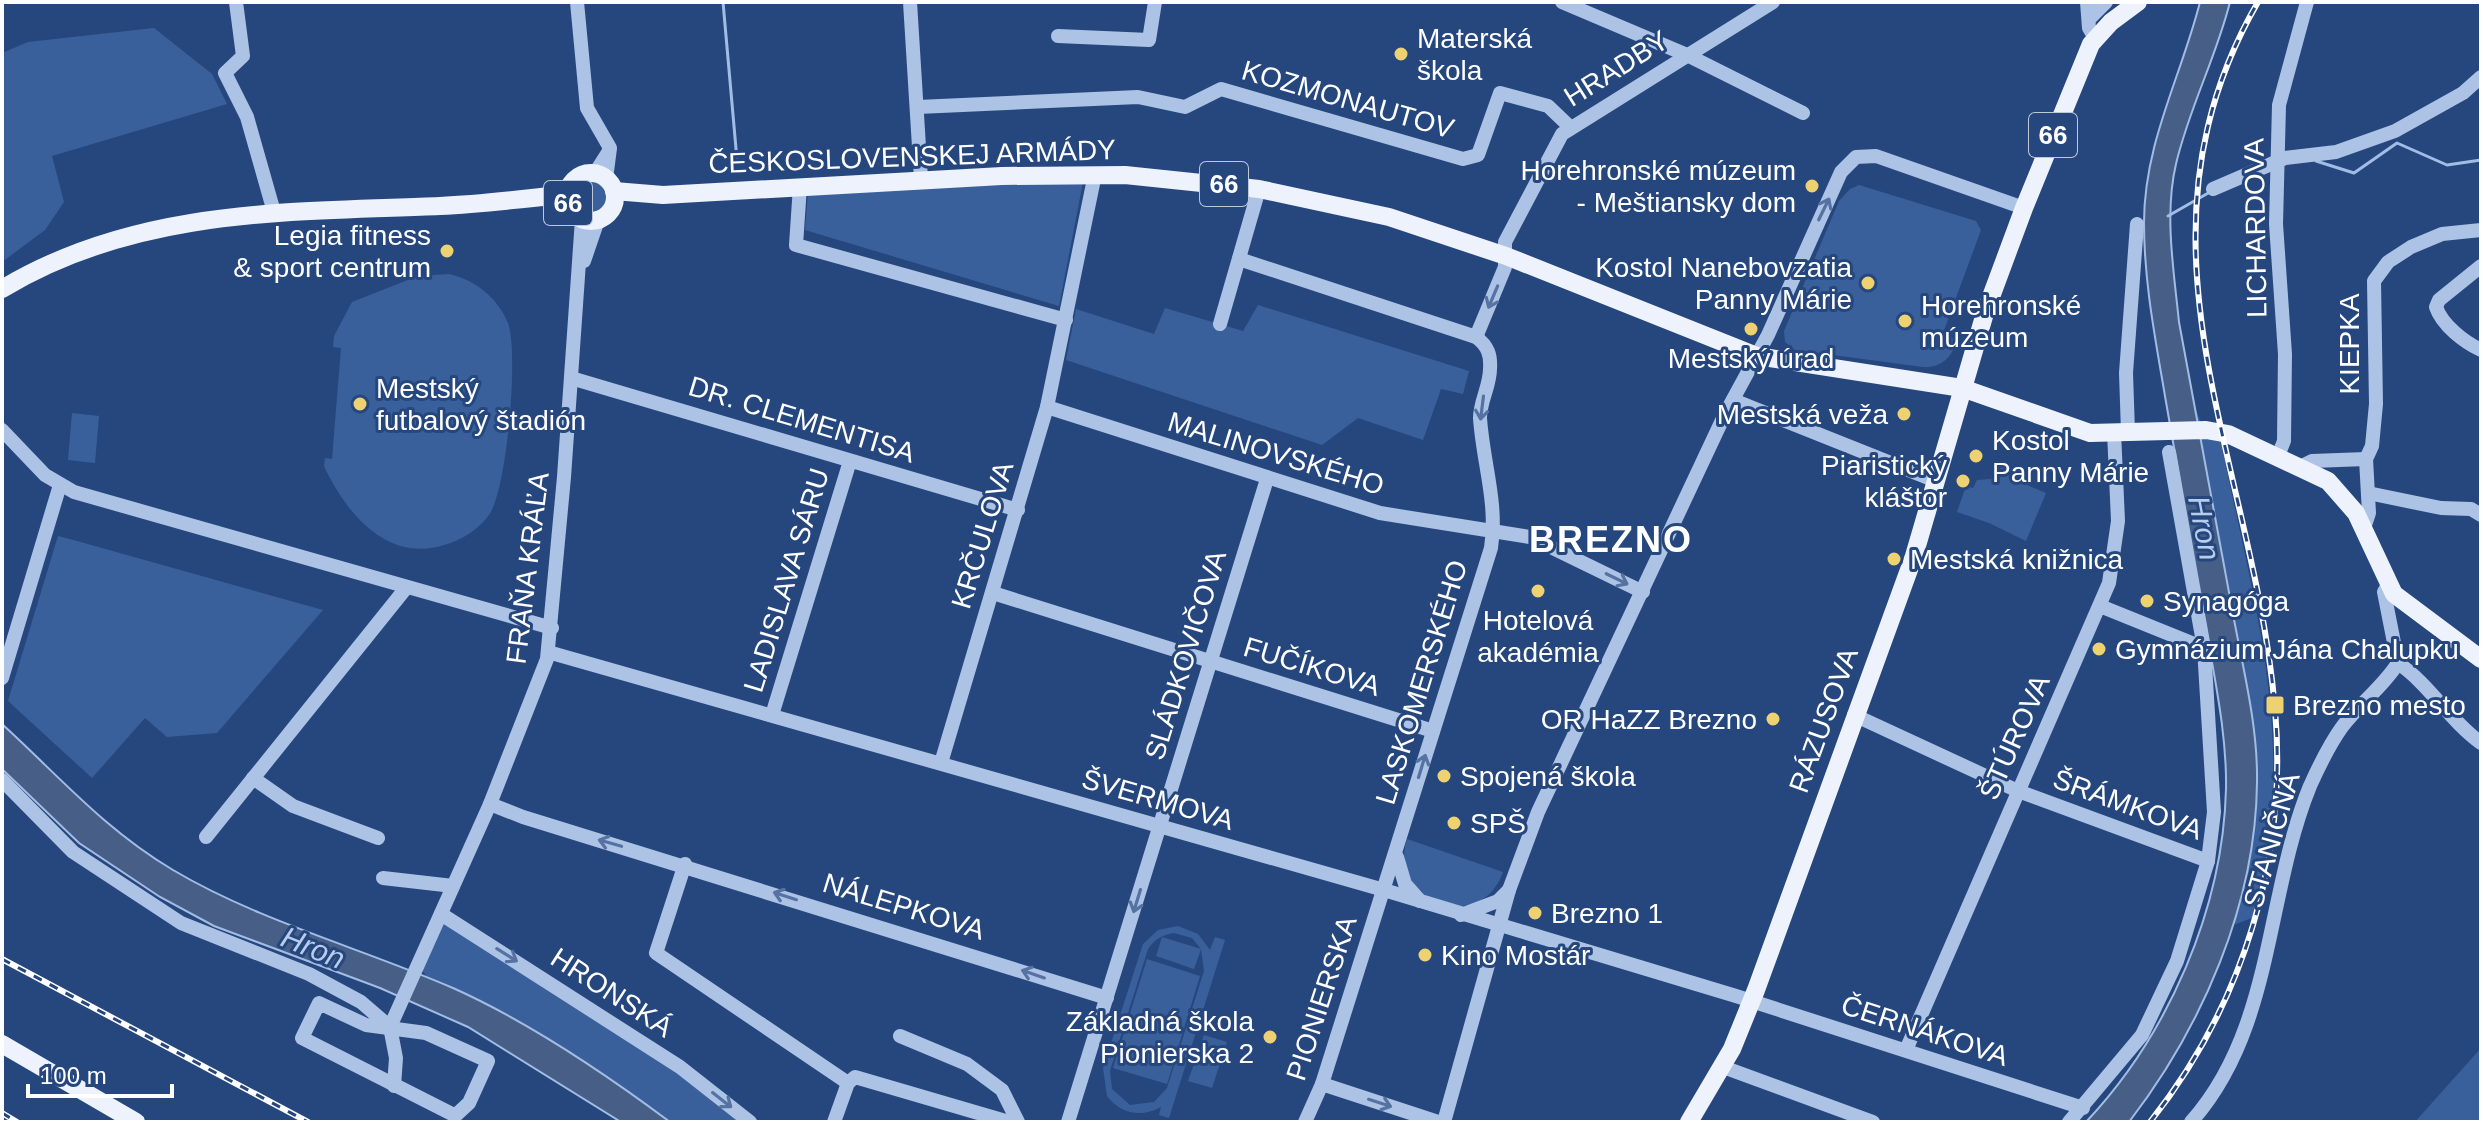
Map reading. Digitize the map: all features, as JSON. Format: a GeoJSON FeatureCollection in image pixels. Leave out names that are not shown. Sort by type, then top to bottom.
{"type":"FeatureCollection","features":[{"type":"Feature","properties":{"kind":"main road","name":"66"},"geometry":{"type":"LineString","coordinates":[[1757,356],[1962,388],[1985,313],[2024,208],[2095,38],[2138,2]]}},
{"type":"Feature","properties":{"kind":"main road","name":"ČESKOSLOVENSKEJ ARMÁDY"},"geometry":{"type":"LineString","coordinates":[[579,210],[577,178],[607,187],[663,195],[921,179],[1095,174],[1259,189],[1389,217],[1506,256],[1757,356]]}},
{"type":"Feature","properties":{"kind":"main road","name":"66"},"geometry":{"type":"LineString","coordinates":[[2,289],[70,255],[145,231],[209,218],[274,212],[473,204],[579,210],[607,187]]}},
{"type":"Feature","properties":{"kind":"main road"},"geometry":{"type":"LineString","coordinates":[[1962,388],[2076,429],[2121,432],[2206,430],[2228,434],[2302,466],[2337,489],[2364,528],[2388,585],[2410,608],[2481,659]]}},
{"type":"Feature","properties":{"kind":"main road","name":"RÁZUSOVA"},"geometry":{"type":"LineString","coordinates":[[1689,1122],[1723,1067],[1751,1001],[1914,556],[1962,388]]}},
{"type":"Feature","properties":{"kind":"main road"},"geometry":{"type":"LineString","coordinates":[[2,1044],[136,1122]]}},
{"type":"Feature","properties":{"kind":"street"},"geometry":{"type":"LineString","coordinates":[[236,2],[243,56],[225,73],[247,117],[274,212]]}},
{"type":"Feature","properties":{"kind":"street"},"geometry":{"type":"LineString","coordinates":[[577,2],[587,108],[610,151],[607,187]]}},
{"type":"Feature","properties":{"kind":"street"},"geometry":{"type":"LineString","coordinates":[[910,2],[921,179]]}},
{"type":"Feature","properties":{"kind":"street"},"geometry":{"type":"LineString","coordinates":[[1058,36],[1149,40],[1155,2]]}},
{"type":"Feature","properties":{"kind":"street"},"geometry":{"type":"LineString","coordinates":[[1562,2],[1687,55],[1803,113]]}},
{"type":"Feature","properties":{"kind":"street","name":"HRADBY"},"geometry":{"type":"LineString","coordinates":[[1476,337],[1505,267],[1505,242],[1562,134],[1773,2]]}},
{"type":"Feature","properties":{"kind":"street"},"geometry":{"type":"LineString","coordinates":[[2087,2],[2089,28],[2095,38]]}},
{"type":"Feature","properties":{"kind":"street"},"geometry":{"type":"LineString","coordinates":[[2090,18],[2106,2]]}},
{"type":"Feature","properties":{"kind":"street","name":"LICHARDOVA"},"geometry":{"type":"LineString","coordinates":[[2278,456],[2284,441],[2285,369],[2276,224],[2279,105],[2307,2]]}},
{"type":"Feature","properties":{"kind":"street"},"geometry":{"type":"LineString","coordinates":[[2213,189],[2279,159],[2336,152],[2395,131],[2463,93],[2481,77]]}},
{"type":"Feature","properties":{"kind":"street","name":"KOZMONAUTOV"},"geometry":{"type":"LineString","coordinates":[[918,107],[1138,97],[1185,107],[1221,89],[1463,159],[1478,155],[1500,93],[1548,106],[1570,127]]}},
{"type":"Feature","properties":{"kind":"street"},"geometry":{"type":"LineString","coordinates":[[2463,93],[2481,95]]}},
{"type":"Feature","properties":{"kind":"street"},"geometry":{"type":"LineString","coordinates":[[1322,1084],[1441,1122],[1509,890],[1559,762],[1757,356],[1841,172],[1856,157],[1876,156],[2024,208]]}},
{"type":"Feature","properties":{"kind":"street","name":"KRČULOVA"},"geometry":{"type":"LineString","coordinates":[[941,763],[1047,407],[1095,174]]}},
{"type":"Feature","properties":{"kind":"street"},"geometry":{"type":"LineString","coordinates":[[800,186],[796,245],[1066,320]]}},
{"type":"Feature","properties":{"kind":"street"},"geometry":{"type":"LineString","coordinates":[[1220,324],[1259,189]]}},
{"type":"Feature","properties":{"kind":"street","name":"FRAŇA KRÁĽA"},"geometry":{"type":"LineString","coordinates":[[390,1027],[523,726],[548,652],[571,378],[579,210]]}},
{"type":"Feature","properties":{"kind":"street","name":"ŠTÚROVA"},"geometry":{"type":"LineString","coordinates":[[1906,1050],[2109,583],[2117,538],[2121,432],[2137,224]]}},
{"type":"Feature","properties":{"kind":"street","name":"KIEPKA"},"geometry":{"type":"LineString","coordinates":[[2364,528],[2369,513],[2366,459],[2372,446],[2376,404],[2374,281],[2388,262],[2411,247],[2442,234],[2481,230]]}},
{"type":"Feature","properties":{"kind":"street"},"geometry":{"type":"LineString","coordinates":[[1239,259],[1476,337],[1485,344],[1490,356],[1490,376],[1480,414],[1494,513],[1493,531]]}},
{"type":"Feature","properties":{"kind":"street"},"geometry":{"type":"LineString","coordinates":[[2481,266],[2439,300],[2436,307],[2440,317],[2464,340],[2481,350]]}},
{"type":"Feature","properties":{"kind":"street","name":"DR. CLEMENTISA"},"geometry":{"type":"LineString","coordinates":[[571,378],[1018,510]]}},
{"type":"Feature","properties":{"kind":"street"},"geometry":{"type":"LineString","coordinates":[[1733,400],[1936,481]]}},
{"type":"Feature","properties":{"kind":"street","name":"MALINOVSKÉHO"},"geometry":{"type":"LineString","coordinates":[[1047,407],[1380,513],[1542,542],[1643,592]]}},
{"type":"Feature","properties":{"kind":"street"},"geometry":{"type":"LineString","coordinates":[[2,430],[45,475],[60,485],[552,628]]}},
{"type":"Feature","properties":{"kind":"street"},"geometry":{"type":"LineString","coordinates":[[2069,1122],[2142,1035],[2177,961],[2208,861],[2214,812],[2204,648],[2169,452]]}},
{"type":"Feature","properties":{"kind":"street"},"geometry":{"type":"LineString","coordinates":[[2302,466],[2312,461],[2366,459]]}},
{"type":"Feature","properties":{"kind":"street","name":"LADISLAVA SÁRU"},"geometry":{"type":"LineString","coordinates":[[772,715],[850,461]]}},
{"type":"Feature","properties":{"kind":"street","name":"SLÁDKOVIČOVA"},"geometry":{"type":"LineString","coordinates":[[1068,1122],[1267,479]]}},
{"type":"Feature","properties":{"kind":"street"},"geometry":{"type":"LineString","coordinates":[[2,678],[60,485]]}},
{"type":"Feature","properties":{"kind":"street"},"geometry":{"type":"LineString","coordinates":[[2368,493],[2441,508],[2471,509],[2481,515]]}},
{"type":"Feature","properties":{"kind":"street","name":"LASKOMERSKÉHO"},"geometry":{"type":"LineString","coordinates":[[1384,890],[1471,615],[1493,531]]}},
{"type":"Feature","properties":{"kind":"street"},"geometry":{"type":"LineString","coordinates":[[2388,585],[2384,592],[2404,667],[2457,726],[2481,743]]}},
{"type":"Feature","properties":{"kind":"street"},"geometry":{"type":"LineString","coordinates":[[206,837],[406,588]]}},
{"type":"Feature","properties":{"kind":"street","name":"FUČÍKOVA"},"geometry":{"type":"LineString","coordinates":[[993,593],[1433,731]]}},
{"type":"Feature","properties":{"kind":"street"},"geometry":{"type":"LineString","coordinates":[[2100,606],[2204,648]]}},
{"type":"Feature","properties":{"kind":"street","name":"ŠVERMOVA"},"geometry":{"type":"LineString","coordinates":[[548,652],[1384,890],[1751,1001]]}},
{"type":"Feature","properties":{"kind":"street","name":"STANIČNÁ"},"geometry":{"type":"LineString","coordinates":[[2191,1122],[2217,1089],[2247,1026],[2292,840],[2310,787],[2342,727],[2404,667]]}},
{"type":"Feature","properties":{"kind":"street","name":"ŠRÁMKOVA"},"geometry":{"type":"LineString","coordinates":[[1854,715],[2018,791],[2208,861]]}},
{"type":"Feature","properties":{"kind":"street"},"geometry":{"type":"LineString","coordinates":[[253,778],[293,806],[378,838]]}},
{"type":"Feature","properties":{"kind":"street"},"geometry":{"type":"LineString","coordinates":[[2,780],[73,852],[181,923],[309,974],[361,1002],[390,1027],[396,1058],[394,1086]]}},
{"type":"Feature","properties":{"kind":"street","name":"NÁLEPKOVA"},"geometry":{"type":"LineString","coordinates":[[490,804],[523,817],[685,864],[1107,998]]}},
{"type":"Feature","properties":{"kind":"street","name":"LASKOMERSKÉHO"},"geometry":{"type":"LineString","coordinates":[[1397,844],[1398,868],[1405,884],[1422,903]]}},
{"type":"Feature","properties":{"kind":"street"},"geometry":{"type":"LineString","coordinates":[[685,864],[656,953],[848,1083]]}},
{"type":"Feature","properties":{"kind":"street"},"geometry":{"type":"LineString","coordinates":[[383,878],[453,886]]}},
{"type":"Feature","properties":{"kind":"street","name":"PIONIERSKA"},"geometry":{"type":"LineString","coordinates":[[1305,1122],[1322,1084],[1384,890]]}},
{"type":"Feature","properties":{"kind":"street"},"geometry":{"type":"LineString","coordinates":[[1460,915],[1498,901],[1509,890]]}},
{"type":"Feature","properties":{"kind":"street","name":"HRONSKÁ"},"geometry":{"type":"LineString","coordinates":[[441,914],[680,1067],[750,1122]]}},
{"type":"Feature","properties":{"kind":"street","name":"ČERNÁKOVA"},"geometry":{"type":"LineString","coordinates":[[1751,1001],[2083,1108]]}},
{"type":"Feature","properties":{"kind":"street"},"geometry":{"type":"LineString","coordinates":[[319,1003],[366,1025],[390,1027],[426,1033],[488,1061],[469,1103],[456,1115],[302,1038],[319,1003]]}},
{"type":"Feature","properties":{"kind":"street"},"geometry":{"type":"LineString","coordinates":[[900,1036],[967,1064],[1002,1090],[1018,1122]]}},
{"type":"Feature","properties":{"kind":"street"},"geometry":{"type":"LineString","coordinates":[[1723,1067],[1873,1122]]}},
{"type":"Feature","properties":{"kind":"street"},"geometry":{"type":"LineString","coordinates":[[834,1122],[848,1083],[855,1077],[1009,1122]]}},
{"type":"Feature","properties":{"kind":"shaded area"},"geometry":{"type":"Polygon","coordinates":[[[154,28],[212,74],[227,104],[52,156],[64,202],[45,230],[2,262],[2,53],[28,42],[154,28]]]}},
{"type":"Feature","properties":{"kind":"shaded area"},"geometry":{"type":"Polygon","coordinates":[[[591,179],[603,184],[608,196],[603,208],[591,213],[579,208],[574,196],[579,184],[591,179]]]}},
{"type":"Feature","properties":{"kind":"shaded area"},"geometry":{"type":"Polygon","coordinates":[[[1083,182],[1059,306],[805,230],[808,193],[1083,182]]]}},
{"type":"Feature","properties":{"kind":"shaded area"},"geometry":{"type":"Polygon","coordinates":[[[1859,185],[1976,221],[1981,230],[1943,333],[1957,340],[1952,352],[1941,363],[1923,367],[1795,350],[1785,342],[1784,331],[1839,201],[1850,189],[1859,185]]]}},
{"type":"Feature","properties":{"kind":"shaded area","name":"Mestský futbalový štadión"},"geometry":{"type":"Polygon","coordinates":[[[449,274],[484,291],[498,305],[508,323],[512,390],[506,451],[495,501],[480,525],[444,545],[423,549],[404,547],[371,530],[357,516],[344,501],[324,466],[325,458],[332,459],[341,348],[333,347],[334,336],[352,302],[418,276],[449,274]]]}},
{"type":"Feature","properties":{"kind":"shaded area"},"geometry":{"type":"Polygon","coordinates":[[[1258,305],[1469,371],[1463,394],[1441,389],[1423,440],[1358,418],[1322,445],[1066,360],[1076,309],[1154,334],[1165,308],[1243,331],[1258,305]]]}},
{"type":"Feature","properties":{"kind":"shaded area"},"geometry":{"type":"Polygon","coordinates":[[[2195,407],[2207,439],[2221,442],[2260,628],[2272,722],[2273,769],[2268,842],[2252,918],[2233,925],[2250,856],[2257,782],[2251,707],[2195,407]]]}},
{"type":"Feature","properties":{"kind":"shaded area"},"geometry":{"type":"Polygon","coordinates":[[[72,413],[99,416],[95,463],[68,460],[72,413]]]}},
{"type":"Feature","properties":{"kind":"shaded area"},"geometry":{"type":"Polygon","coordinates":[[[1996,465],[2008,465],[2005,474],[2018,479],[2022,470],[2032,474],[2027,485],[2046,493],[2026,541],[1957,512],[1966,486],[1973,488],[1977,480],[1991,479],[1996,465]]]}},
{"type":"Feature","properties":{"kind":"shaded area"},"geometry":{"type":"Polygon","coordinates":[[[58,536],[323,610],[217,733],[167,737],[145,718],[92,778],[8,701],[58,536]]]}},
{"type":"Feature","properties":{"kind":"shaded area"},"geometry":{"type":"Polygon","coordinates":[[[1407,839],[1503,872],[1491,892],[1475,903],[1457,906],[1439,903],[1423,893],[1410,879],[1404,861],[1407,839]]]}},
{"type":"Feature","properties":{"kind":"shaded area"},"geometry":{"type":"Polygon","coordinates":[[[441,914],[750,1122],[670,1122],[568,1051],[427,977],[417,963],[441,914]]]}},
{"type":"Feature","properties":{"kind":"shaded area"},"geometry":{"type":"Polygon","coordinates":[[[1178,926],[1198,934],[1210,950],[1215,937],[1225,940],[1169,1118],[1159,1115],[1161,1107],[1139,1113],[1119,1107],[1107,1096],[1103,1068],[1143,944],[1158,930],[1178,926]],[[1174,933],[1162,936],[1148,949],[1110,1071],[1112,1089],[1130,1105],[1154,1102],[1167,1088],[1204,971],[1201,949],[1192,938],[1174,933]]]}},
{"type":"Feature","properties":{"kind":"shaded area"},"geometry":{"type":"Polygon","coordinates":[[[1162,937],[1201,949],[1194,969],[1156,956],[1162,937]]]}},
{"type":"Feature","properties":{"kind":"shaded area"},"geometry":{"type":"Polygon","coordinates":[[[1147,959],[1200,976],[1167,1084],[1113,1068],[1147,959]]]}},
{"type":"Feature","properties":{"kind":"shaded area"},"geometry":{"type":"Polygon","coordinates":[[[1204,1035],[1227,1042],[1212,1088],[1188,1081],[1204,1035]]]}},
{"type":"Feature","properties":{"kind":"shaded area"},"geometry":{"type":"Polygon","coordinates":[[[2481,1048],[2481,1122],[2415,1122],[2481,1048]]]}},
{"type":"Feature","properties":{"kind":"water","name":"Hron"},"geometry":{"type":"Polygon","coordinates":[[[2200,2],[2230,2],[2176,164],[2172,183],[2171,243],[2179,322],[2252,719],[2257,761],[2254,828],[2247,873],[2235,918],[2220,962],[2180,1046],[2129,1122],[2086,1122],[2142,1050],[2186,968],[2202,924],[2222,834],[2226,768],[2222,726],[2148,291],[2144,223],[2150,165],[2200,2]]]}},
{"type":"Feature","properties":{"kind":"water","name":"Hron"},"geometry":{"type":"Polygon","coordinates":[[[2,724],[125,837],[173,870],[240,904],[481,1001],[565,1049],[670,1122],[621,1122],[468,1027],[380,988],[214,926],[160,897],[79,843],[2,769],[2,724]]]}},
{"type":"Feature","properties":{"kind":"waterway"},"geometry":{"type":"LineString","coordinates":[[723,2],[737,160]]}},
{"type":"Feature","properties":{"kind":"waterway"},"geometry":{"type":"LineString","coordinates":[[2316,161],[2354,173],[2397,143],[2447,165],[2481,160]]}},
{"type":"Feature","properties":{"kind":"waterway"},"geometry":{"type":"LineString","coordinates":[[2168,216],[2210,192]]}},
{"type":"Feature","properties":{"kind":"railway"},"geometry":{"type":"LineString","coordinates":[[2150,1122],[2183,1077],[2211,1029],[2234,979],[2266,874],[2274,820],[2277,765],[2275,709],[2262,617],[2206,353],[2196,267],[2199,180],[2218,92],[2258,2]]}},
{"type":"Feature","properties":{"kind":"railway"},"geometry":{"type":"LineString","coordinates":[[2,959],[308,1122]]}},
{"type":"Feature","properties":{"kind":"railway"},"geometry":{"type":"LineString","coordinates":[[2,1113],[17,1122]]}},
{"type":"Feature","properties":{"kind":"place","name":"Materská škola"},"geometry":{"type":"Point","coordinates":[1401,54]}},
{"type":"Feature","properties":{"kind":"place","name":"Horehronské múzeum - Meštiansky dom"},"geometry":{"type":"Point","coordinates":[1812,186]}},
{"type":"Feature","properties":{"kind":"place","name":"Legia fitness & sport centrum"},"geometry":{"type":"Point","coordinates":[447,251]}},
{"type":"Feature","properties":{"kind":"place","name":"Kostol Nanebovzatia Panny Márie"},"geometry":{"type":"Point","coordinates":[1868,283]}},
{"type":"Feature","properties":{"kind":"place","name":"Horehronské múzeum"},"geometry":{"type":"Point","coordinates":[1905,321]}},
{"type":"Feature","properties":{"kind":"place","name":"Mestský úrad"},"geometry":{"type":"Point","coordinates":[1751,329]}},
{"type":"Feature","properties":{"kind":"place","name":"Mestský futbalový štadión"},"geometry":{"type":"Point","coordinates":[360,404]}},
{"type":"Feature","properties":{"kind":"place","name":"Mestská veža"},"geometry":{"type":"Point","coordinates":[1904,414]}},
{"type":"Feature","properties":{"kind":"place","name":"Kostol Panny Márie"},"geometry":{"type":"Point","coordinates":[1976,456]}},
{"type":"Feature","properties":{"kind":"place","name":"Piaristický kláštor"},"geometry":{"type":"Point","coordinates":[1963,481]}},
{"type":"Feature","properties":{"kind":"place","name":"Mestská knižnica"},"geometry":{"type":"Point","coordinates":[1894,559]}},
{"type":"Feature","properties":{"kind":"place","name":"Hotelová akadémia"},"geometry":{"type":"Point","coordinates":[1538,591]}},
{"type":"Feature","properties":{"kind":"place","name":"Synagóga"},"geometry":{"type":"Point","coordinates":[2147,601]}},
{"type":"Feature","properties":{"kind":"place","name":"Gymnázium Jána Chalupku"},"geometry":{"type":"Point","coordinates":[2099,649]}},
{"type":"Feature","properties":{"kind":"place","name":"Brezno mesto"},"geometry":{"type":"Point","coordinates":[2275,705]}},
{"type":"Feature","properties":{"kind":"place","name":"OR HaZZ Brezno"},"geometry":{"type":"Point","coordinates":[1773,719]}},
{"type":"Feature","properties":{"kind":"place","name":"Spojená škola"},"geometry":{"type":"Point","coordinates":[1444,776]}},
{"type":"Feature","properties":{"kind":"place","name":"SPŠ"},"geometry":{"type":"Point","coordinates":[1454,823]}},
{"type":"Feature","properties":{"kind":"place","name":"Brezno 1"},"geometry":{"type":"Point","coordinates":[1535,913]}},
{"type":"Feature","properties":{"kind":"place","name":"Kino Mostár"},"geometry":{"type":"Point","coordinates":[1425,955]}},
{"type":"Feature","properties":{"kind":"place","name":"Základná škola Pionierska 2"},"geometry":{"type":"Point","coordinates":[1270,1037]}},
{"type":"Feature","properties":{"kind":"district","name":"BREZNO"},"geometry":{"type":"Point","coordinates":[1611,539]}}]}
